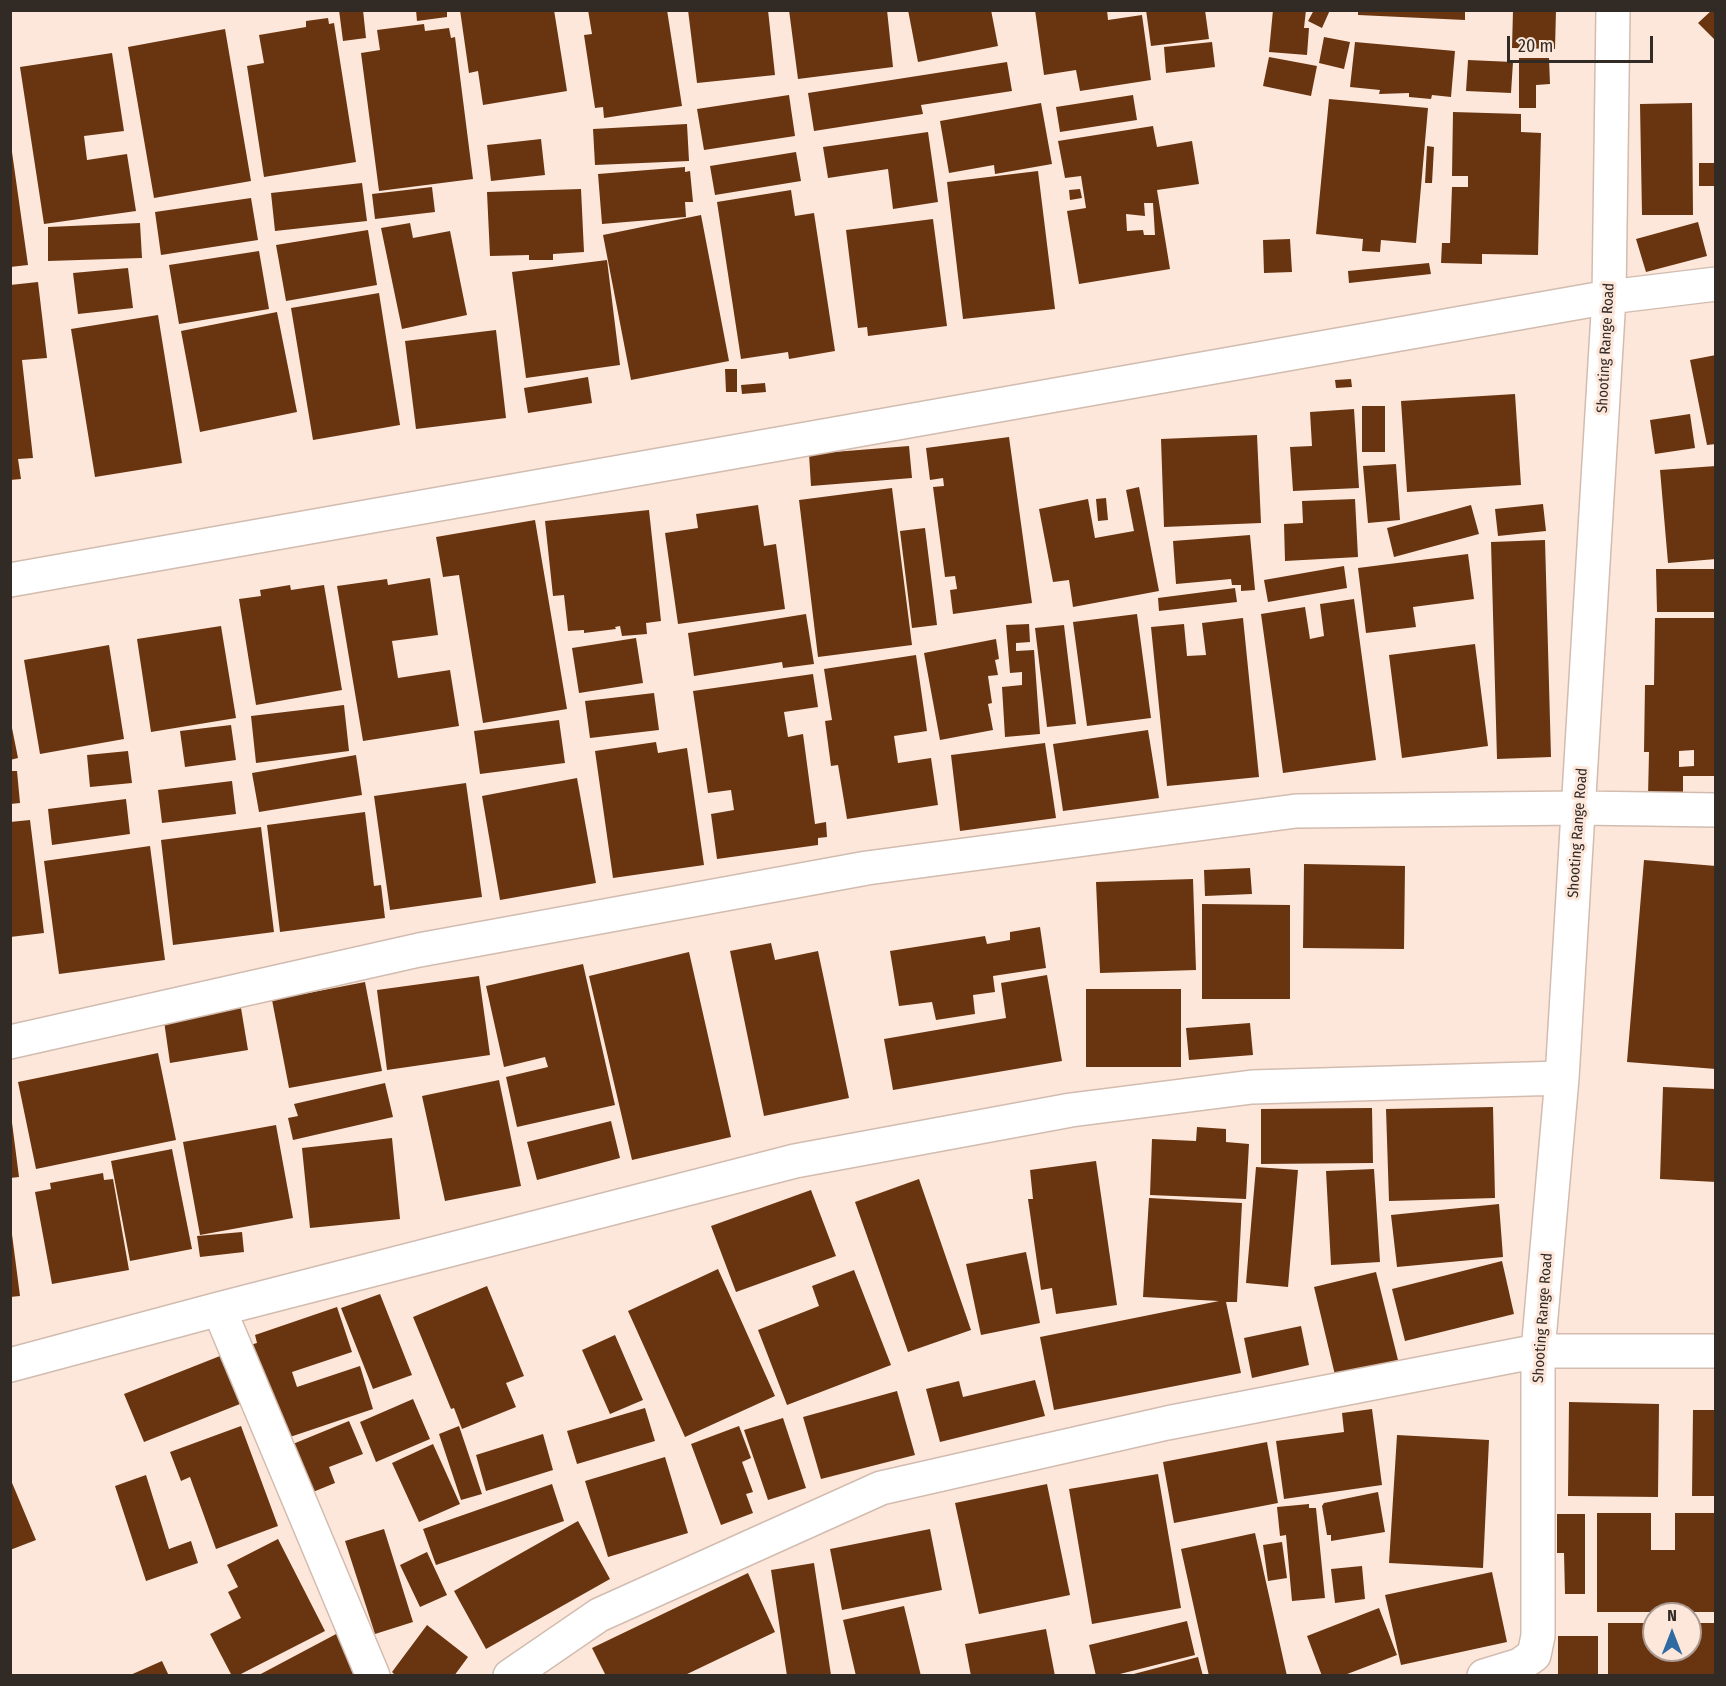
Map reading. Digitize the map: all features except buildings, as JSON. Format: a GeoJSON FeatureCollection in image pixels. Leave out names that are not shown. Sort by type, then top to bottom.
{"type":"FeatureCollection","features":[{"type":"Feature","properties":{"kind":"street","name":"Shooting Range Road"},"geometry":{"type":"LineString","coordinates":[[1484,1676],[1520,1665],[1534,1665],[1538,1636],[1538,1351],[1562,1078],[1609,297],[1613,10]]}},
{"type":"Feature","properties":{"kind":"street"},"geometry":{"type":"LineString","coordinates":[[10,580],[1609,297],[1716,284]]}},
{"type":"Feature","properties":{"kind":"street"},"geometry":{"type":"LineString","coordinates":[[10,1042],[419,950],[867,868],[1296,811],[1580,808],[1716,810]]}},
{"type":"Feature","properties":{"kind":"street"},"geometry":{"type":"LineString","coordinates":[[10,1365],[795,1161],[1071,1110],[1252,1087],[1562,1078]]}},
{"type":"Feature","properties":{"kind":"street"},"geometry":{"type":"LineString","coordinates":[[219,1309],[373,1676]]}},
{"type":"Feature","properties":{"kind":"street"},"geometry":{"type":"LineString","coordinates":[[510,1676],[599,1615],[881,1488],[1167,1423],[1538,1351],[1716,1351]]}}]}
